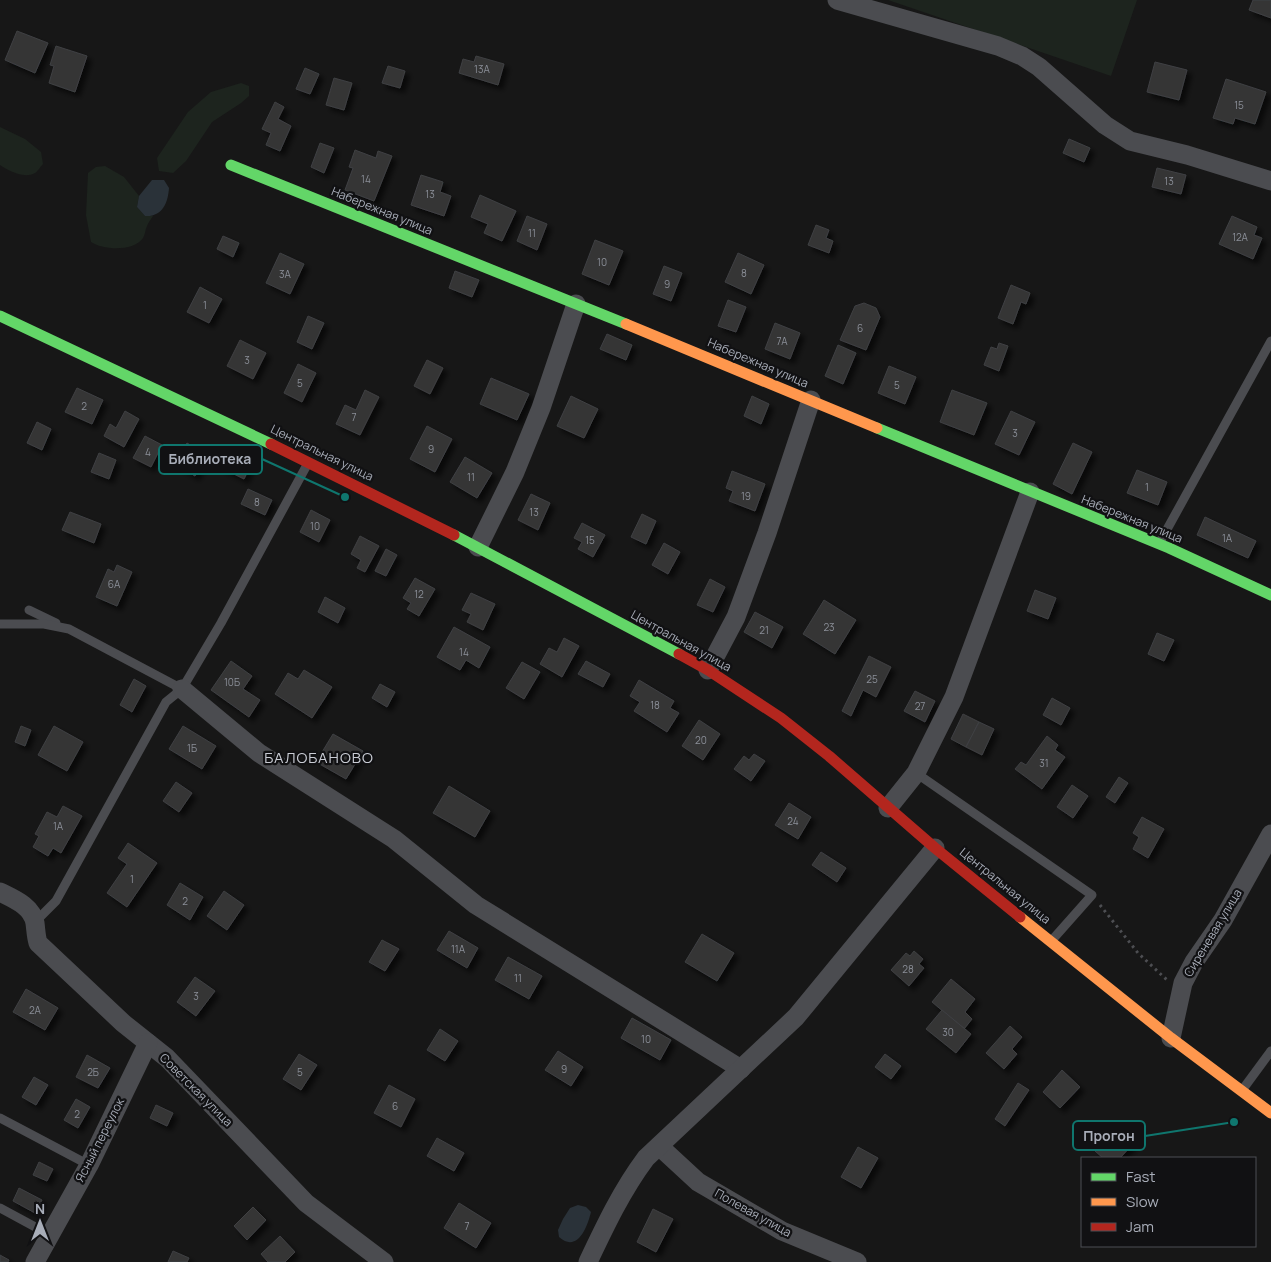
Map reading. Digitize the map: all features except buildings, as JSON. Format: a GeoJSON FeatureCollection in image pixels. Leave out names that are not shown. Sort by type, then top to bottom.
{"type":"FeatureCollection","features":[{"type":"Feature","properties":{"kind":"main road","name":"Набережная улица"},"geometry":{"type":"LineString","coordinates":[[232,165],[811,400],[1159,544],[1271,595]]}},
{"type":"Feature","properties":{"kind":"main road","name":"Центральная улица"},"geometry":{"type":"LineString","coordinates":[[0,316],[308,462],[478,547],[708,670],[781,718],[829,756],[935,848],[1171,1038],[1271,1113]]}},
{"type":"Feature","properties":{"kind":"street"},"geometry":{"type":"LineString","coordinates":[[837,0],[998,46],[1022,56],[1039,67],[1105,125],[1130,141],[1187,155],[1271,181]]}},
{"type":"Feature","properties":{"kind":"street"},"geometry":{"type":"LineString","coordinates":[[478,547],[515,472],[541,408],[576,304]]}},
{"type":"Feature","properties":{"kind":"street"},"geometry":{"type":"LineString","coordinates":[[708,670],[736,617],[764,543],[811,400]]}},
{"type":"Feature","properties":{"kind":"street"},"geometry":{"type":"LineString","coordinates":[[888,808],[916,773],[954,697],[1030,492]]}},
{"type":"Feature","properties":{"kind":"street"},"geometry":{"type":"LineString","coordinates":[[182,689],[260,753],[394,839],[476,905],[741,1069]]}},
{"type":"Feature","properties":{"kind":"street","name":"Сиреневая улица"},"geometry":{"type":"LineString","coordinates":[[1171,1038],[1182,983],[1194,962],[1224,920],[1271,834]]}},
{"type":"Feature","properties":{"kind":"street"},"geometry":{"type":"LineString","coordinates":[[588,1262],[634,1174],[646,1158],[796,1017],[935,848]]}},
{"type":"Feature","properties":{"kind":"street","name":"Советская улица"},"geometry":{"type":"LineString","coordinates":[[0,892],[21,902],[30,912],[35,922],[38,943],[123,1023],[167,1058],[306,1203],[384,1262]]}},
{"type":"Feature","properties":{"kind":"street","name":"Ясный переулок"},"geometry":{"type":"LineString","coordinates":[[35,1262],[89,1165],[148,1043]]}},
{"type":"Feature","properties":{"kind":"street","name":"Полевая улица"},"geometry":{"type":"LineString","coordinates":[[659,1146],[698,1182],[774,1226],[857,1262]]}},
{"type":"Feature","properties":{"kind":"lane"},"geometry":{"type":"LineString","coordinates":[[1159,544],[1271,341]]}},
{"type":"Feature","properties":{"kind":"lane"},"geometry":{"type":"LineString","coordinates":[[35,922],[56,901],[166,702],[182,689],[221,623],[308,462]]}},
{"type":"Feature","properties":{"kind":"lane"},"geometry":{"type":"LineString","coordinates":[[29,610],[182,689]]}},
{"type":"Feature","properties":{"kind":"lane"},"geometry":{"type":"LineString","coordinates":[[0,624],[44,624],[69,629]]}},
{"type":"Feature","properties":{"kind":"lane"},"geometry":{"type":"LineString","coordinates":[[916,773],[1092,895],[1052,941]]}},
{"type":"Feature","properties":{"kind":"lane"},"geometry":{"type":"LineString","coordinates":[[1242,1091],[1271,1051]]}},
{"type":"Feature","properties":{"kind":"lane"},"geometry":{"type":"LineString","coordinates":[[0,1118],[89,1165]]}},
{"type":"Feature","properties":{"kind":"lane"},"geometry":{"type":"LineString","coordinates":[[0,1208],[50,1235]]}},
{"type":"Feature","properties":{"kind":"path"},"geometry":{"type":"LineString","coordinates":[[1092,895],[1138,953],[1181,992]]}},
{"type":"Feature","properties":{"kind":"shaded area"},"geometry":{"type":"Polygon","coordinates":[[[888,0],[1137,0],[1111,76],[888,0]]]}},
{"type":"Feature","properties":{"kind":"shaded area"},"geometry":{"type":"Polygon","coordinates":[[[241,83],[249,86],[249,96],[212,122],[186,161],[173,173],[159,171],[157,158],[188,112],[211,92],[241,83]]]}},
{"type":"Feature","properties":{"kind":"shaded area"},"geometry":{"type":"Polygon","coordinates":[[[0,127],[25,139],[41,152],[43,164],[36,172],[31,175],[21,175],[0,165],[0,127]]]}},
{"type":"Feature","properties":{"kind":"shaded area"},"geometry":{"type":"Polygon","coordinates":[[[105,166],[124,177],[139,196],[137,207],[145,216],[153,216],[147,225],[143,238],[132,246],[110,248],[91,242],[86,215],[88,173],[96,167],[105,166]]]}},
{"type":"Feature","properties":{"kind":"shaded area"},"geometry":{"type":"Polygon","coordinates":[[[152,180],[164,180],[169,188],[163,208],[156,214],[145,216],[137,207],[139,196],[152,180]]]}},
{"type":"Feature","properties":{"kind":"shaded area"},"geometry":{"type":"Polygon","coordinates":[[[578,1205],[586,1207],[591,1212],[589,1218],[584,1231],[576,1240],[571,1242],[565,1241],[559,1237],[558,1230],[570,1208],[578,1205]]]}},
{"type":"Feature","properties":{"kind":"traffic: fast"},"geometry":{"type":"LineString","coordinates":[[231,165],[626,324]]}},
{"type":"Feature","properties":{"kind":"traffic: fast"},"geometry":{"type":"LineString","coordinates":[[0,316],[271,444]]}},
{"type":"Feature","properties":{"kind":"traffic: fast"},"geometry":{"type":"LineString","coordinates":[[877,428],[1169,548],[1271,595]]}},
{"type":"Feature","properties":{"kind":"traffic: fast"},"geometry":{"type":"LineString","coordinates":[[454,535],[679,654]]}},
{"type":"Feature","properties":{"kind":"traffic: slow"},"geometry":{"type":"LineString","coordinates":[[626,324],[877,428]]}},
{"type":"Feature","properties":{"kind":"traffic: slow"},"geometry":{"type":"LineString","coordinates":[[1020,917],[1171,1038],[1271,1113]]}},
{"type":"Feature","properties":{"kind":"traffic: jam"},"geometry":{"type":"LineString","coordinates":[[271,444],[454,535]]}},
{"type":"Feature","properties":{"kind":"traffic: jam"},"geometry":{"type":"LineString","coordinates":[[679,654],[708,670],[781,718],[829,756],[935,848],[1020,917]]}},
{"type":"Feature","properties":{"kind":"place","name":"Библиотека"},"geometry":{"type":"Point","coordinates":[345,497]}},
{"type":"Feature","properties":{"kind":"place","name":"Прогон"},"geometry":{"type":"Point","coordinates":[1234,1122]}},
{"type":"Feature","properties":{"kind":"district","name":"БАЛОБАНОВО"},"geometry":{"type":"Point","coordinates":[319,758]}}]}
